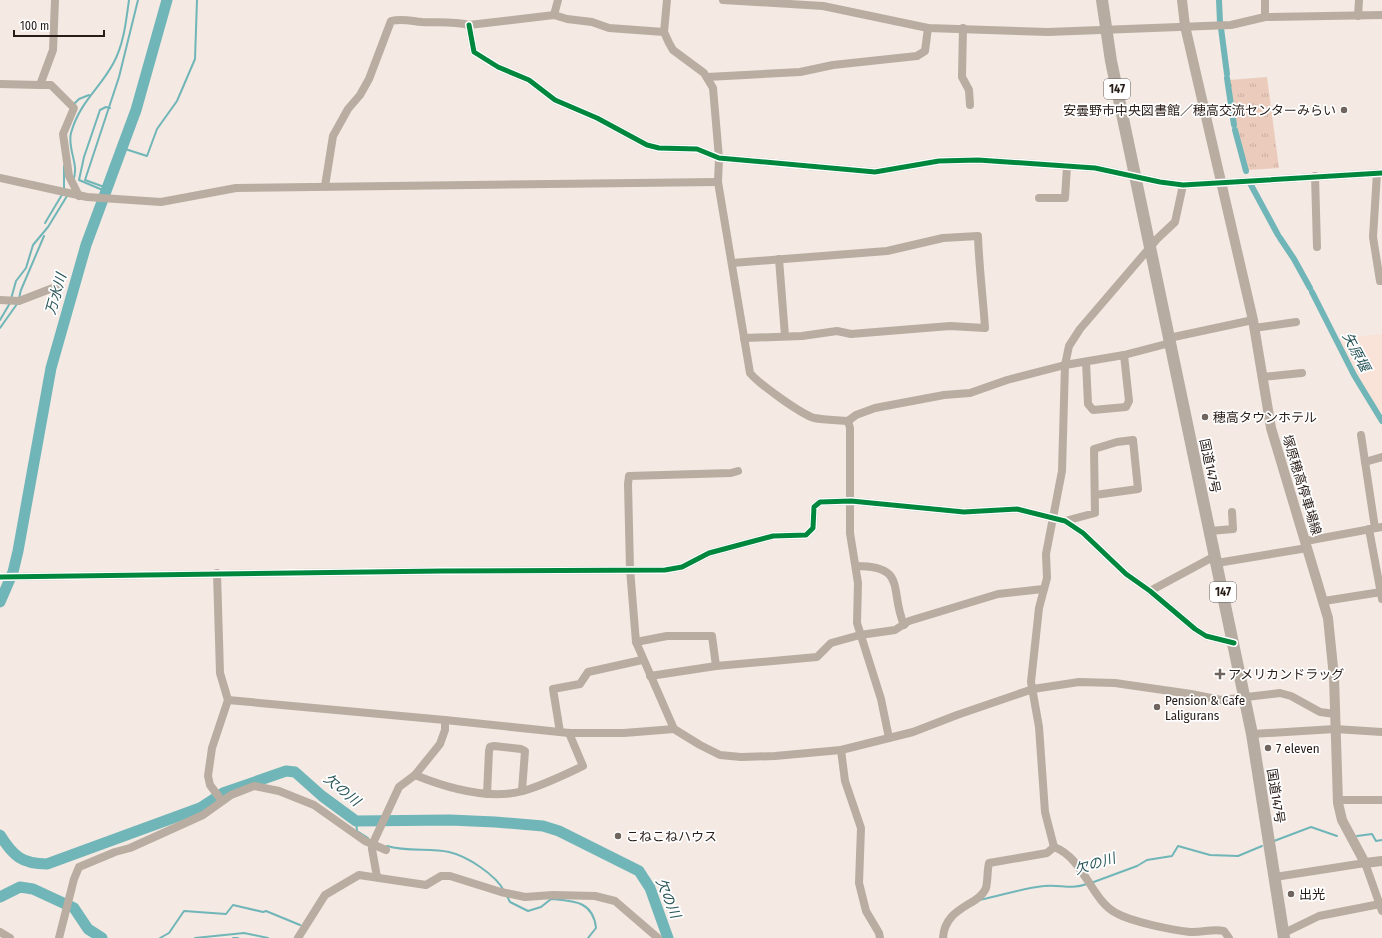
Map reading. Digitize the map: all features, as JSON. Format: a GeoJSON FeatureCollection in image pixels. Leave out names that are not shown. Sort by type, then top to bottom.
{"type":"FeatureCollection","features":[{"type":"Feature","properties":{"kind":"highway","name":"国道147号"},"geometry":{"type":"LineString","coordinates":[[1102,0],[1105,29],[1252,734],[1283,936]]}},
{"type":"Feature","properties":{"kind":"main road","name":"塚原穂高停車場線"},"geometry":{"type":"LineString","coordinates":[[1182,0],[1185,26],[1254,324],[1271,428],[1324,601],[1331,637],[1337,800],[1342,820],[1365,863]]}},
{"type":"Feature","properties":{"kind":"main road"},"geometry":{"type":"LineString","coordinates":[[1365,863],[1382,861]]}},
{"type":"Feature","properties":{"kind":"street"},"geometry":{"type":"LineString","coordinates":[[40,85],[54,50],[55,0]]}},
{"type":"Feature","properties":{"kind":"street"},"geometry":{"type":"LineString","coordinates":[[554,15],[558,0]]}},
{"type":"Feature","properties":{"kind":"street"},"geometry":{"type":"LineString","coordinates":[[667,0],[664,32],[673,50],[698,68],[707,77],[713,88],[719,186],[750,373],[758,381],[804,414],[814,418],[848,421],[865,410],[944,395],[970,393],[1007,380],[1065,365],[1124,355],[1169,341],[1254,324],[1296,322]]}},
{"type":"Feature","properties":{"kind":"street"},"geometry":{"type":"LineString","coordinates":[[722,0],[824,6],[928,28],[1048,32],[1240,24],[1265,17],[1382,15]]}},
{"type":"Feature","properties":{"kind":"street"},"geometry":{"type":"LineString","coordinates":[[1265,0],[1265,17]]}},
{"type":"Feature","properties":{"kind":"street"},"geometry":{"type":"LineString","coordinates":[[1358,16],[1359,0]]}},
{"type":"Feature","properties":{"kind":"street"},"geometry":{"type":"LineString","coordinates":[[325,186],[333,136],[348,109],[360,95],[369,79],[391,21],[400,19],[423,22],[460,23],[469,25],[554,15],[567,19],[592,22],[609,28],[664,32]]}},
{"type":"Feature","properties":{"kind":"street"},"geometry":{"type":"LineString","coordinates":[[469,25],[474,52],[498,67],[529,80],[555,100],[597,118],[647,146],[697,149],[718,158],[875,172],[939,161],[978,160],[1096,168],[1136,178],[1183,185],[1380,173],[1373,237],[1380,281],[1382,281]]}},
{"type":"Feature","properties":{"kind":"street"},"geometry":{"type":"LineString","coordinates":[[707,77],[800,72],[833,65],[917,56],[925,51],[928,28]]}},
{"type":"Feature","properties":{"kind":"street"},"geometry":{"type":"LineString","coordinates":[[963,28],[962,77],[969,90],[970,105]]}},
{"type":"Feature","properties":{"kind":"street"},"geometry":{"type":"LineString","coordinates":[[0,84],[51,85],[74,108],[63,134],[69,176],[80,196]]}},
{"type":"Feature","properties":{"kind":"street"},"geometry":{"type":"LineString","coordinates":[[1039,198],[1065,198],[1067,166]]}},
{"type":"Feature","properties":{"kind":"street"},"geometry":{"type":"LineString","coordinates":[[1315,176],[1318,247]]}},
{"type":"Feature","properties":{"kind":"street"},"geometry":{"type":"LineString","coordinates":[[0,178],[80,196],[161,202],[236,188],[325,186],[719,186]]}},
{"type":"Feature","properties":{"kind":"street"},"geometry":{"type":"LineString","coordinates":[[1054,847],[1045,812],[1039,727],[1033,690],[1033,661],[1047,578],[1046,554],[1054,519],[1062,471],[1065,365],[1069,346],[1080,329],[1150,247],[1175,222],[1183,185]]}},
{"type":"Feature","properties":{"kind":"street"},"geometry":{"type":"LineString","coordinates":[[732,263],[887,251],[943,238],[978,236],[979,272],[982,281],[985,328],[950,326],[851,334],[837,331],[802,336],[744,338]]}},
{"type":"Feature","properties":{"kind":"street"},"geometry":{"type":"LineString","coordinates":[[779,259],[785,336]]}},
{"type":"Feature","properties":{"kind":"street"},"geometry":{"type":"LineString","coordinates":[[0,300],[14,301],[58,286]]}},
{"type":"Feature","properties":{"kind":"street"},"geometry":{"type":"LineString","coordinates":[[1086,362],[1088,404],[1093,410],[1126,407],[1129,401],[1124,355]]}},
{"type":"Feature","properties":{"kind":"street"},"geometry":{"type":"LineString","coordinates":[[1262,377],[1302,373]]}},
{"type":"Feature","properties":{"kind":"street"},"geometry":{"type":"LineString","coordinates":[[848,421],[851,501],[850,533],[858,583],[857,622],[881,699],[889,738]]}},
{"type":"Feature","properties":{"kind":"street"},"geometry":{"type":"LineString","coordinates":[[1324,601],[1382,596],[1375,528],[1361,435]]}},
{"type":"Feature","properties":{"kind":"street"},"geometry":{"type":"LineString","coordinates":[[1065,521],[1095,513],[1094,449],[1117,442],[1133,440],[1138,489],[1095,495]]}},
{"type":"Feature","properties":{"kind":"street"},"geometry":{"type":"LineString","coordinates":[[1365,462],[1382,457]]}},
{"type":"Feature","properties":{"kind":"street"},"geometry":{"type":"LineString","coordinates":[[738,471],[731,473],[629,476],[630,569],[636,642],[642,660],[674,729],[720,755],[741,757],[841,750],[913,732],[957,715],[1033,690],[1079,682],[1099,682],[1184,692],[1221,700],[1244,696],[1280,693],[1291,696],[1320,712],[1335,714]]}},
{"type":"Feature","properties":{"kind":"street"},"geometry":{"type":"LineString","coordinates":[[0,577],[217,573],[630,569],[665,570],[682,566],[710,554],[773,536],[806,535],[813,528],[814,507],[816,504],[851,501],[964,512],[1017,509],[1065,521],[1083,533],[1126,574],[1150,590],[1206,636],[1234,643]]}},
{"type":"Feature","properties":{"kind":"street"},"geometry":{"type":"LineString","coordinates":[[1210,530],[1233,529],[1232,512]]}},
{"type":"Feature","properties":{"kind":"street"},"geometry":{"type":"LineString","coordinates":[[1150,590],[1216,559],[1306,544],[1375,528]]}},
{"type":"Feature","properties":{"kind":"street"},"geometry":{"type":"LineString","coordinates":[[856,566],[870,566],[883,569],[890,573],[893,579],[900,616],[904,625]]}},
{"type":"Feature","properties":{"kind":"street"},"geometry":{"type":"LineString","coordinates":[[217,573],[220,673],[228,700],[216,732],[209,768],[209,782],[221,800]]}},
{"type":"Feature","properties":{"kind":"street"},"geometry":{"type":"LineString","coordinates":[[650,676],[716,666],[817,656],[831,643],[860,635],[895,630],[909,621],[998,594],[1044,589]]}},
{"type":"Feature","properties":{"kind":"street"},"geometry":{"type":"LineString","coordinates":[[636,642],[667,636],[712,636],[716,666]]}},
{"type":"Feature","properties":{"kind":"street"},"geometry":{"type":"LineString","coordinates":[[560,732],[553,689],[580,684],[588,672],[642,660]]}},
{"type":"Feature","properties":{"kind":"street"},"geometry":{"type":"LineString","coordinates":[[228,700],[569,733],[624,733],[674,729]]}},
{"type":"Feature","properties":{"kind":"street"},"geometry":{"type":"LineString","coordinates":[[377,877],[372,853],[374,842],[385,816],[399,787],[415,775],[440,744],[445,730],[445,720]]}},
{"type":"Feature","properties":{"kind":"street"},"geometry":{"type":"LineString","coordinates":[[1252,734],[1334,729],[1382,732]]}},
{"type":"Feature","properties":{"kind":"street"},"geometry":{"type":"LineString","coordinates":[[415,775],[466,791],[487,794],[502,794],[522,791],[583,766],[569,733]]}},
{"type":"Feature","properties":{"kind":"street"},"geometry":{"type":"LineString","coordinates":[[487,794],[489,751],[490,747],[494,746],[522,749],[525,751],[522,791]]}},
{"type":"Feature","properties":{"kind":"street"},"geometry":{"type":"LineString","coordinates":[[841,750],[845,781],[861,828],[859,883],[866,911],[879,933],[880,938]]}},
{"type":"Feature","properties":{"kind":"street"},"geometry":{"type":"LineString","coordinates":[[60,938],[74,879],[79,867],[115,852],[130,848],[203,815],[221,800],[254,786],[279,791],[314,805],[386,850]]}},
{"type":"Feature","properties":{"kind":"street"},"geometry":{"type":"LineString","coordinates":[[1337,800],[1382,800]]}},
{"type":"Feature","properties":{"kind":"street"},"geometry":{"type":"LineString","coordinates":[[1054,847],[1064,851],[1111,910],[1129,918],[1191,932],[1218,929],[1224,931],[1229,938]]}},
{"type":"Feature","properties":{"kind":"street"},"geometry":{"type":"LineString","coordinates":[[943,938],[944,930],[954,914],[981,894],[986,888],[986,873],[989,863],[1047,853],[1054,847]]}},
{"type":"Feature","properties":{"kind":"street"},"geometry":{"type":"LineString","coordinates":[[1275,877],[1365,863],[1381,908],[1319,916],[1283,936]]}},
{"type":"Feature","properties":{"kind":"street"},"geometry":{"type":"LineString","coordinates":[[298,938],[316,907],[330,891],[360,876],[377,877],[426,885],[441,876],[450,876],[505,893],[525,897],[553,895],[595,896],[616,901],[658,938]]}},
{"type":"Feature","properties":{"kind":"street"},"geometry":{"type":"LineString","coordinates":[[0,932],[10,938]]}},
{"type":"Feature","properties":{"kind":"shaded area"},"geometry":{"type":"Polygon","coordinates":[[[1382,334],[1382,416],[1355,375],[1338,339],[1382,334]]]}},
{"type":"Feature","properties":{"kind":"green space"},"geometry":{"type":"Polygon","coordinates":[[[1267,77],[1279,168],[1248,170],[1237,133],[1229,80],[1267,77]]]}},
{"type":"Feature","properties":{"kind":"waterway"},"geometry":{"type":"LineString","coordinates":[[73,180],[75,169],[70,139],[71,133],[80,112],[114,62],[124,32],[129,0]]}},
{"type":"Feature","properties":{"kind":"waterway"},"geometry":{"type":"LineString","coordinates":[[107,188],[85,180],[119,77],[138,0]]}},
{"type":"Feature","properties":{"kind":"waterway","name":"万水川"},"geometry":{"type":"LineString","coordinates":[[0,602],[13,572],[18,551],[51,368],[86,245],[136,110],[167,0]]}},
{"type":"Feature","properties":{"kind":"waterway"},"geometry":{"type":"LineString","coordinates":[[122,148],[147,156],[157,129],[177,101],[195,59],[197,0]]}},
{"type":"Feature","properties":{"kind":"waterway","name":"矢原堰"},"geometry":{"type":"LineString","coordinates":[[1219,0],[1220,22]]}},
{"type":"Feature","properties":{"kind":"waterway","name":"矢原堰"},"geometry":{"type":"LineString","coordinates":[[1221,28],[1227,74]]}},
{"type":"Feature","properties":{"kind":"waterway","name":"矢原堰"},"geometry":{"type":"LineString","coordinates":[[1227,78],[1234,125]]}},
{"type":"Feature","properties":{"kind":"waterway"},"geometry":{"type":"LineString","coordinates":[[74,104],[79,99],[89,95]]}},
{"type":"Feature","properties":{"kind":"waterway"},"geometry":{"type":"LineString","coordinates":[[105,191],[79,180],[84,157],[100,110],[106,107],[110,108]]}},
{"type":"Feature","properties":{"kind":"waterway","name":"矢原堰"},"geometry":{"type":"LineString","coordinates":[[1235,130],[1246,171]]}},
{"type":"Feature","properties":{"kind":"waterway"},"geometry":{"type":"LineString","coordinates":[[64,166],[64,189]]}},
{"type":"Feature","properties":{"kind":"waterway","name":"矢原堰"},"geometry":{"type":"LineString","coordinates":[[1251,185],[1278,235]]}},
{"type":"Feature","properties":{"kind":"waterway"},"geometry":{"type":"LineString","coordinates":[[45,223],[63,193]]}},
{"type":"Feature","properties":{"kind":"waterway"},"geometry":{"type":"LineString","coordinates":[[11,299],[16,281],[26,268],[33,245],[48,227],[67,196]]}},
{"type":"Feature","properties":{"kind":"waterway"},"geometry":{"type":"LineString","coordinates":[[19,298],[44,236]]}},
{"type":"Feature","properties":{"kind":"waterway","name":"矢原堰"},"geometry":{"type":"LineString","coordinates":[[1280,238],[1294,259],[1310,288]]}},
{"type":"Feature","properties":{"kind":"waterway","name":"矢原堰"},"geometry":{"type":"LineString","coordinates":[[1312,292],[1354,375],[1382,421]]}},
{"type":"Feature","properties":{"kind":"waterway"},"geometry":{"type":"LineString","coordinates":[[0,320],[10,303]]}},
{"type":"Feature","properties":{"kind":"waterway"},"geometry":{"type":"LineString","coordinates":[[0,328],[17,304]]}},
{"type":"Feature","properties":{"kind":"waterway","name":"欠の川"},"geometry":{"type":"LineString","coordinates":[[0,835],[9,848],[19,857],[38,864],[47,864],[200,808],[223,793],[286,771],[295,772],[322,796],[356,821],[450,820],[495,822],[543,826],[559,831],[639,871],[650,888],[668,938]]}},
{"type":"Feature","properties":{"kind":"waterway"},"geometry":{"type":"LineString","coordinates":[[356,821],[357,831],[368,838]]}},
{"type":"Feature","properties":{"kind":"waterway","name":"欠の川"},"geometry":{"type":"LineString","coordinates":[[1274,841],[1311,827],[1337,836]]}},
{"type":"Feature","properties":{"kind":"waterway","name":"欠の川"},"geometry":{"type":"LineString","coordinates":[[1357,836],[1372,834],[1376,841],[1382,840]]}},
{"type":"Feature","properties":{"kind":"waterway"},"geometry":{"type":"LineString","coordinates":[[387,846],[402,849],[442,851],[456,854],[472,862],[488,873],[495,879],[504,891]]}},
{"type":"Feature","properties":{"kind":"waterway","name":"欠の川"},"geometry":{"type":"LineString","coordinates":[[1091,883],[1137,866],[1147,860],[1172,856],[1178,846],[1210,855],[1238,856],[1262,846]]}},
{"type":"Feature","properties":{"kind":"waterway","name":"欠の川"},"geometry":{"type":"LineString","coordinates":[[979,900],[1036,887],[1075,887],[1087,884]]}},
{"type":"Feature","properties":{"kind":"waterway"},"geometry":{"type":"LineString","coordinates":[[0,897],[20,887],[33,889],[74,908],[88,929],[102,938]]}},
{"type":"Feature","properties":{"kind":"waterway"},"geometry":{"type":"LineString","coordinates":[[507,896],[510,902],[528,911],[541,907],[551,899],[575,902],[587,907],[591,912],[596,928],[588,938]]}},
{"type":"Feature","properties":{"kind":"waterway"},"geometry":{"type":"LineString","coordinates":[[160,938],[169,933],[184,911],[226,914],[233,905],[263,912],[266,911],[300,925]]}},
{"type":"Feature","properties":{"kind":"waterway"},"geometry":{"type":"LineString","coordinates":[[195,938],[244,933],[268,938]]}},
{"type":"Feature","properties":{"kind":"waterway"},"geometry":{"type":"LineString","coordinates":[[233,938],[238,938]]}},
{"type":"Feature","properties":{"kind":"cycle path"},"geometry":{"type":"LineString","coordinates":[[469,25],[474,52],[498,67],[529,80],[555,100],[597,118],[647,145],[659,148],[697,149],[719,158],[875,172],[939,161],[978,160],[1095,168],[1160,182],[1183,185],[1382,173]]}},
{"type":"Feature","properties":{"kind":"cycle path"},"geometry":{"type":"LineString","coordinates":[[0,577],[442,571],[665,570],[682,567],[709,553],[773,536],[806,535],[813,528],[814,507],[820,502],[851,501],[964,512],[1017,509],[1065,521],[1083,533],[1126,574],[1150,591],[1195,629],[1206,636],[1234,643]]}},
{"type":"Feature","properties":{"kind":"place","name":"安曇野市中央図書館／穂高交流センターみらい"},"geometry":{"type":"Point","coordinates":[1344,110]}},
{"type":"Feature","properties":{"kind":"place","name":"穂高タウンホテル"},"geometry":{"type":"Point","coordinates":[1205,417]}},
{"type":"Feature","properties":{"kind":"place","name":"アメリカンドラッグ"},"geometry":{"type":"Point","coordinates":[1220,674]}},
{"type":"Feature","properties":{"kind":"place","name":"Pension & Cafe Laligurans"},"geometry":{"type":"Point","coordinates":[1157,707]}},
{"type":"Feature","properties":{"kind":"place","name":"7 eleven"},"geometry":{"type":"Point","coordinates":[1268,748]}},
{"type":"Feature","properties":{"kind":"place","name":"こねこねハウス"},"geometry":{"type":"Point","coordinates":[618,836]}},
{"type":"Feature","properties":{"kind":"place","name":"出光"},"geometry":{"type":"Point","coordinates":[1291,894]}}]}
